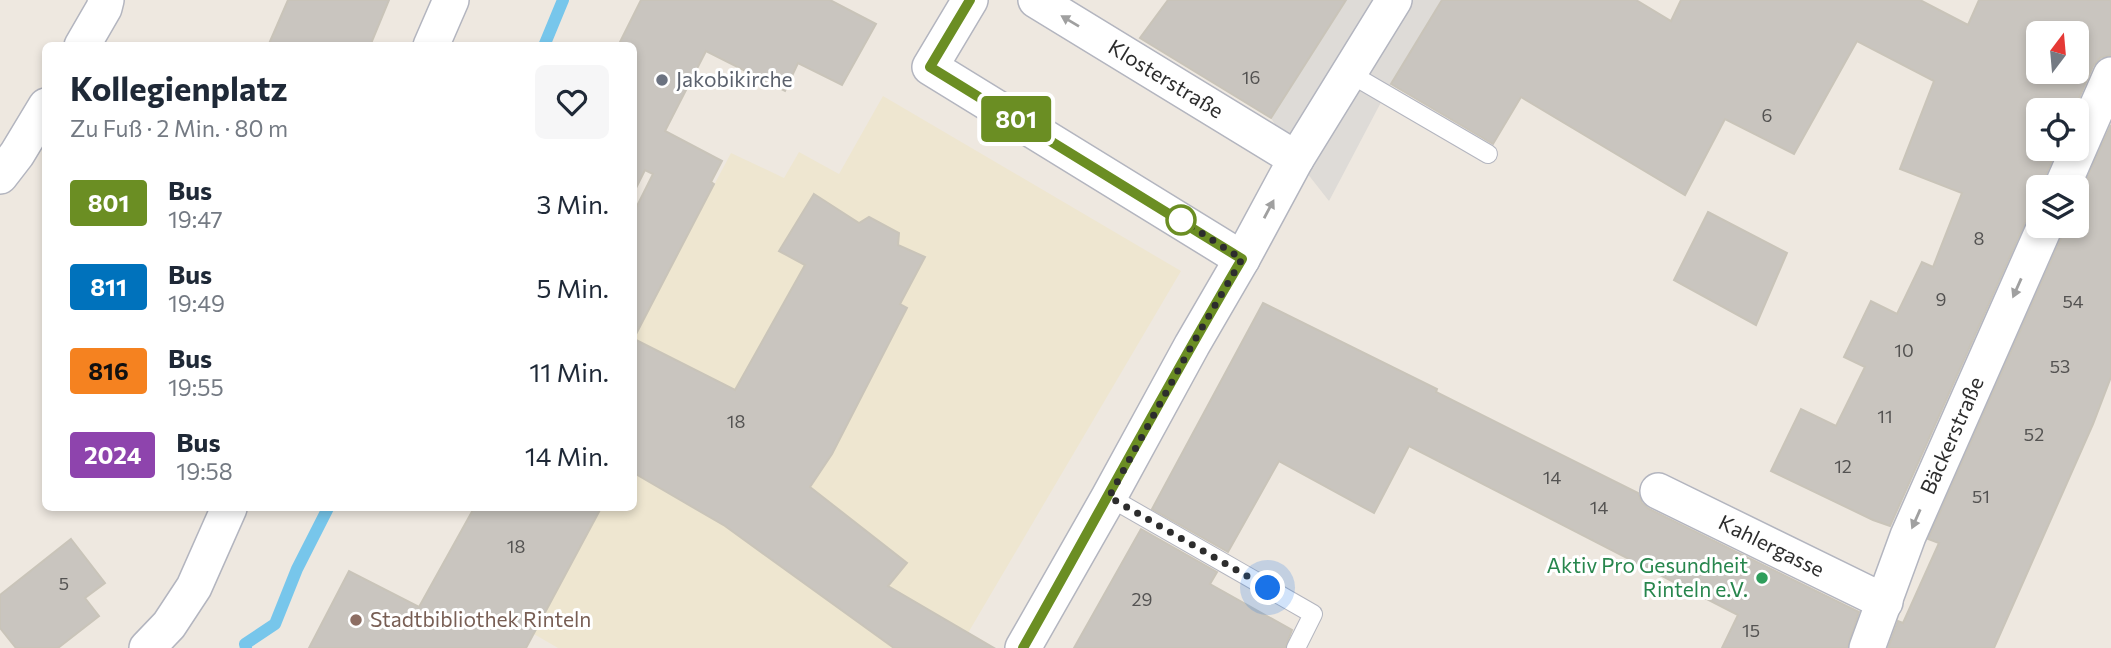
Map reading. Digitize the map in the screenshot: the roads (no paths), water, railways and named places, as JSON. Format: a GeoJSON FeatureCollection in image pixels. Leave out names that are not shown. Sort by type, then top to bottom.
{"type":"FeatureCollection","features":[{"type":"Feature","properties":{"kind":"street"},"geometry":{"type":"LineString","coordinates":[[84,42],[106,0]]}},
{"type":"Feature","properties":{"kind":"street"},"geometry":{"type":"LineString","coordinates":[[433,42],[451,0]]}},
{"type":"Feature","properties":{"kind":"street"},"geometry":{"type":"LineString","coordinates":[[970,0],[930,67],[1242,259]]}},
{"type":"Feature","properties":{"kind":"street","name":"Klosterstraße"},"geometry":{"type":"LineString","coordinates":[[1036,0],[1296,159]]}},
{"type":"Feature","properties":{"kind":"street"},"geometry":{"type":"LineString","coordinates":[[1023,648],[1296,159],[1394,0]]}},
{"type":"Feature","properties":{"kind":"street"},"geometry":{"type":"LineString","coordinates":[[2067,175],[2111,75]]}},
{"type":"Feature","properties":{"kind":"street"},"geometry":{"type":"LineString","coordinates":[[0,176],[42,112]]}},
{"type":"Feature","properties":{"kind":"street","name":"Bäckerstraße"},"geometry":{"type":"LineString","coordinates":[[1867,648],[1908,536],[2040,238]]}},
{"type":"Feature","properties":{"kind":"street","name":"Kahlergasse"},"geometry":{"type":"LineString","coordinates":[[1658,491],[1885,602]]}},
{"type":"Feature","properties":{"kind":"street"},"geometry":{"type":"LineString","coordinates":[[147,648],[169,625],[194,587],[228,511]]}},
{"type":"Feature","properties":{"kind":"lane"},"geometry":{"type":"LineString","coordinates":[[1349,73],[1488,155]]}},
{"type":"Feature","properties":{"kind":"lane"},"geometry":{"type":"LineString","coordinates":[[1109,497],[1314,614],[1296,648]]}},
{"type":"Feature","properties":{"kind":"waterway"},"geometry":{"type":"LineString","coordinates":[[546,42],[563,0]]}},
{"type":"Feature","properties":{"kind":"waterway"},"geometry":{"type":"LineString","coordinates":[[246,648],[245,644],[275,624],[297,569],[326,511]]}},
{"type":"Feature","properties":{"kind":"place","name":"Jakobikirche"},"geometry":{"type":"Point","coordinates":[662,80]}},
{"type":"Feature","properties":{"kind":"place","name":"Aktiv Pro Gesundheit Rinteln e.V."},"geometry":{"type":"Point","coordinates":[1762,578]}},
{"type":"Feature","properties":{"kind":"place","name":"Stadtbibliothek Rinteln"},"geometry":{"type":"Point","coordinates":[356,620]}}]}
